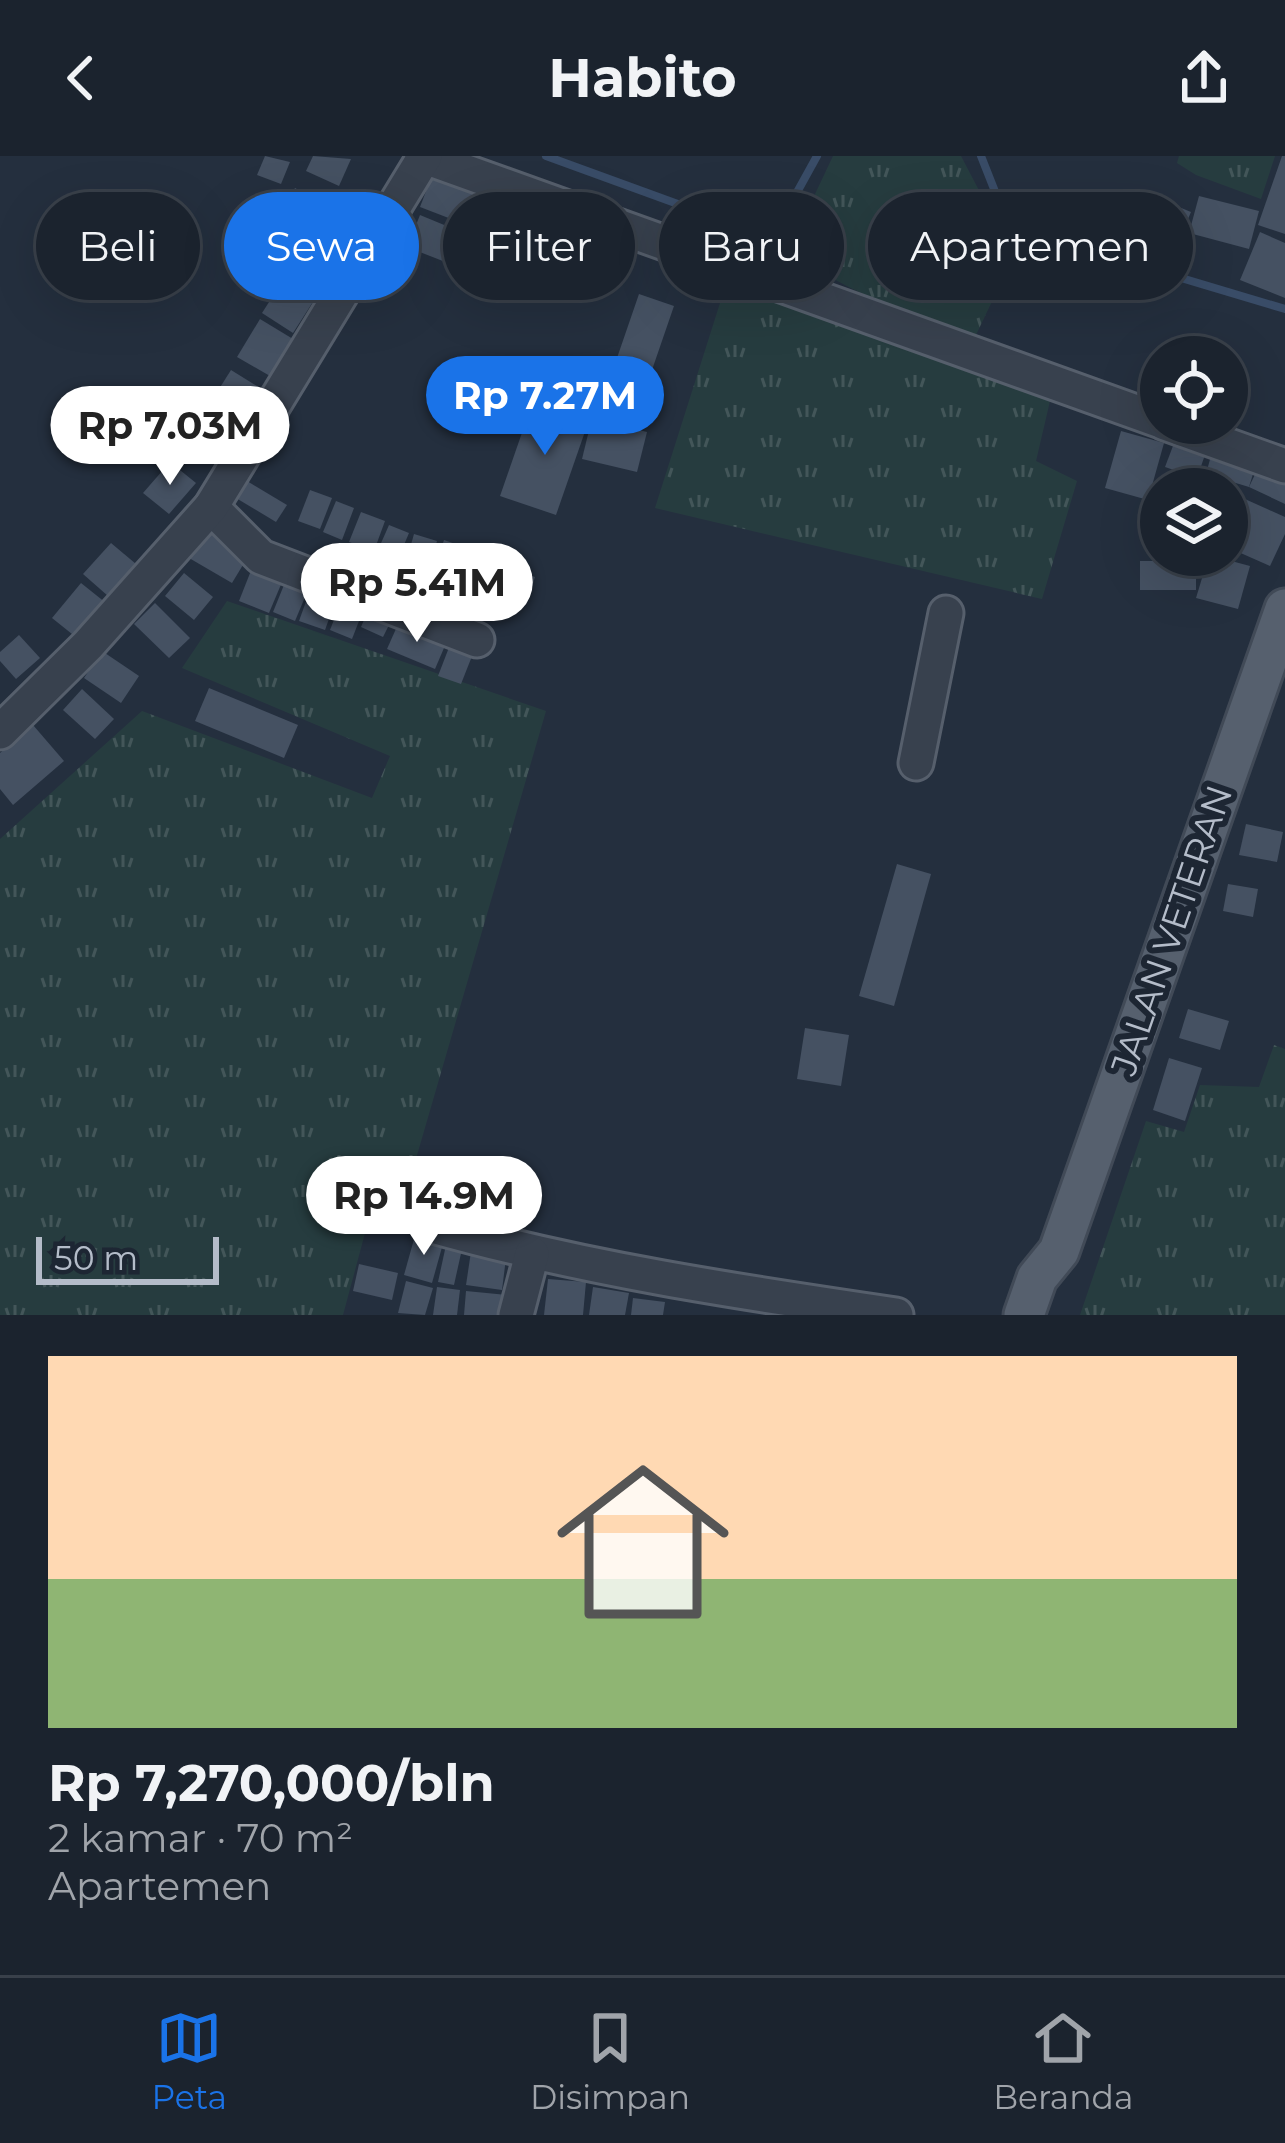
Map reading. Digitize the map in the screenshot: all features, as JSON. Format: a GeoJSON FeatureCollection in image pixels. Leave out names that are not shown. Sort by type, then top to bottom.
{"type":"FeatureCollection","features":[{"type":"Feature","properties":{"kind":"main road","name":"JALAN VETERAN"},"geometry":{"type":"LineString","coordinates":[[1024,1315],[1037,1278],[1058,1251],[1285,609]]}},
{"type":"Feature","properties":{"kind":"main road","name":"JALAN VETERAN"},"geometry":{"type":"LineString","coordinates":[[1051,1315],[1060,1287],[1058,1251]]}},
{"type":"Feature","properties":{"kind":"street"},"geometry":{"type":"LineString","coordinates":[[0,732],[88,645],[211,507],[424,156],[1140,414]]}},
{"type":"Feature","properties":{"kind":"street"},"geometry":{"type":"LineString","coordinates":[[1224,444],[1285,466]]}},
{"type":"Feature","properties":{"kind":"street"},"geometry":{"type":"LineString","coordinates":[[211,507],[262,557],[477,640]]}},
{"type":"Feature","properties":{"kind":"street"},"geometry":{"type":"LineString","coordinates":[[916,763],[946,613]]}},
{"type":"Feature","properties":{"kind":"street"},"geometry":{"type":"LineString","coordinates":[[433,1226],[532,1253],[673,1282],[896,1315]]}},
{"type":"Feature","properties":{"kind":"street"},"geometry":{"type":"LineString","coordinates":[[516,1315],[532,1253]]}},
{"type":"Feature","properties":{"kind":"green space"},"geometry":{"type":"Polygon","coordinates":[[[833,156],[961,156],[980,192],[868,192],[868,295],[844,284],[844,192],[816,192],[833,156]]]}},
{"type":"Feature","properties":{"kind":"green space"},"geometry":{"type":"Polygon","coordinates":[[[1179,156],[1275,156],[1261,199],[1196,175],[1177,163],[1179,156]]]}},
{"type":"Feature","properties":{"kind":"green space"},"geometry":{"type":"Polygon","coordinates":[[[721,300],[778,300],[1050,401],[1036,461],[1077,481],[1042,599],[655,508],[721,300]]]}},
{"type":"Feature","properties":{"kind":"green space"},"geometry":{"type":"Polygon","coordinates":[[[878,300],[993,300],[975,337],[878,300]]]}},
{"type":"Feature","properties":{"kind":"green space"},"geometry":{"type":"Polygon","coordinates":[[[227,601],[546,711],[404,1200],[372,1207],[343,1315],[0,1315],[0,839],[142,711],[372,798],[390,756],[182,668],[227,601]]]}},
{"type":"Feature","properties":{"kind":"green space"},"geometry":{"type":"Polygon","coordinates":[[[1274,1045],[1285,1049],[1285,1315],[1080,1315],[1146,1121],[1184,1132],[1200,1085],[1259,1087],[1274,1045]]]}},
{"type":"Feature","properties":{"kind":"building"},"geometry":{"type":"Polygon","coordinates":[[[265,156],[290,162],[281,184],[257,175],[265,156]]]}},
{"type":"Feature","properties":{"kind":"building"},"geometry":{"type":"Polygon","coordinates":[[[313,156],[351,159],[339,186],[306,171],[313,156]]]}},
{"type":"Feature","properties":{"kind":"building"},"geometry":{"type":"Polygon","coordinates":[[[1285,156],[1285,234],[1258,225],[1285,156]]]}},
{"type":"Feature","properties":{"kind":"building"},"geometry":{"type":"Polygon","coordinates":[[[433,173],[485,192],[443,192],[443,216],[420,207],[433,173]]]}},
{"type":"Feature","properties":{"kind":"building"},"geometry":{"type":"Polygon","coordinates":[[[1199,196],[1259,211],[1249,249],[1193,234],[1199,196]]]}},
{"type":"Feature","properties":{"kind":"building"},"geometry":{"type":"Polygon","coordinates":[[[419,217],[443,224],[443,261],[419,252],[419,217]]]}},
{"type":"Feature","properties":{"kind":"building"},"geometry":{"type":"Polygon","coordinates":[[[1260,232],[1285,243],[1285,298],[1240,280],[1260,232]]]}},
{"type":"Feature","properties":{"kind":"building"},"geometry":{"type":"Polygon","coordinates":[[[639,294],[674,306],[642,399],[607,387],[639,294]]]}},
{"type":"Feature","properties":{"kind":"building"},"geometry":{"type":"Polygon","coordinates":[[[270,300],[314,300],[293,333],[262,313],[270,300]]]}},
{"type":"Feature","properties":{"kind":"building"},"geometry":{"type":"Polygon","coordinates":[[[260,319],[293,339],[270,376],[237,357],[260,319]]]}},
{"type":"Feature","properties":{"kind":"building"},"geometry":{"type":"Polygon","coordinates":[[[231,370],[265,391],[253,411],[219,389],[231,370]]]}},
{"type":"Feature","properties":{"kind":"building"},"geometry":{"type":"Polygon","coordinates":[[[216,398],[251,415],[236,445],[201,428],[216,398]]]}},
{"type":"Feature","properties":{"kind":"building"},"geometry":{"type":"Polygon","coordinates":[[[533,401],[589,420],[556,515],[500,496],[533,401]]]}},
{"type":"Feature","properties":{"kind":"building"},"geometry":{"type":"Polygon","coordinates":[[[592,418],[647,432],[637,472],[582,459],[592,418]]]}},
{"type":"Feature","properties":{"kind":"building"},"geometry":{"type":"Polygon","coordinates":[[[1121,431],[1140,436],[1140,444],[1164,444],[1157,468],[1140,468],[1140,498],[1105,488],[1121,431]]]}},
{"type":"Feature","properties":{"kind":"building"},"geometry":{"type":"Polygon","coordinates":[[[1174,444],[1207,449],[1200,468],[1165,467],[1174,444]]]}},
{"type":"Feature","properties":{"kind":"building"},"geometry":{"type":"Polygon","coordinates":[[[1212,452],[1256,464],[1249,487],[1248,468],[1208,468],[1212,452]]]}},
{"type":"Feature","properties":{"kind":"building"},"geometry":{"type":"Polygon","coordinates":[[[170,462],[196,483],[169,514],[143,493],[170,462]]]}},
{"type":"Feature","properties":{"kind":"building"},"geometry":{"type":"Polygon","coordinates":[[[1260,464],[1285,476],[1285,504],[1249,487],[1260,464]]]}},
{"type":"Feature","properties":{"kind":"building"},"geometry":{"type":"Polygon","coordinates":[[[247,481],[287,505],[276,522],[236,498],[247,481]]]}},
{"type":"Feature","properties":{"kind":"building"},"geometry":{"type":"Polygon","coordinates":[[[310,490],[332,498],[320,529],[298,521],[310,490]]]}},
{"type":"Feature","properties":{"kind":"building"},"geometry":{"type":"Polygon","coordinates":[[[1248,500],[1285,517],[1285,534],[1270,566],[1248,556],[1248,500]]]}},
{"type":"Feature","properties":{"kind":"building"},"geometry":{"type":"Polygon","coordinates":[[[336,501],[354,508],[342,540],[323,532],[336,501]]]}},
{"type":"Feature","properties":{"kind":"building"},"geometry":{"type":"Polygon","coordinates":[[[361,512],[385,521],[374,551],[349,542],[361,512]]]}},
{"type":"Feature","properties":{"kind":"building"},"geometry":{"type":"Polygon","coordinates":[[[209,524],[252,550],[232,583],[189,558],[209,524]]]}},
{"type":"Feature","properties":{"kind":"building"},"geometry":{"type":"Polygon","coordinates":[[[389,525],[409,533],[398,559],[378,550],[389,525]]]}},
{"type":"Feature","properties":{"kind":"building"},"geometry":{"type":"Polygon","coordinates":[[[414,534],[437,541],[429,568],[406,562],[414,534]]]}},
{"type":"Feature","properties":{"kind":"building"},"geometry":{"type":"Polygon","coordinates":[[[444,540],[470,549],[460,578],[434,570],[444,540]]]}},
{"type":"Feature","properties":{"kind":"building"},"geometry":{"type":"Polygon","coordinates":[[[111,543],[136,564],[108,596],[83,574],[111,543]]]}},
{"type":"Feature","properties":{"kind":"building"},"geometry":{"type":"Polygon","coordinates":[[[473,553],[510,569],[501,595],[484,589],[491,568],[481,588],[461,579],[473,553]]]}},
{"type":"Feature","properties":{"kind":"building"},"geometry":{"type":"Polygon","coordinates":[[[254,563],[285,575],[269,613],[239,601],[254,563]]]}},
{"type":"Feature","properties":{"kind":"building"},"geometry":{"type":"Polygon","coordinates":[[[517,571],[535,577],[527,603],[509,598],[517,571]]]}},
{"type":"Feature","properties":{"kind":"building"},"geometry":{"type":"Polygon","coordinates":[[[184,573],[213,597],[194,620],[165,596],[184,573]]]}},
{"type":"Feature","properties":{"kind":"building"},"geometry":{"type":"Polygon","coordinates":[[[1140,576],[1196,576],[1196,590],[1140,590],[1140,576]]]}},
{"type":"Feature","properties":{"kind":"building"},"geometry":{"type":"Polygon","coordinates":[[[1203,576],[1247,576],[1238,609],[1196,598],[1203,576]]]}},
{"type":"Feature","properties":{"kind":"building"},"geometry":{"type":"Polygon","coordinates":[[[286,580],[308,590],[295,621],[273,612],[286,580]]]}},
{"type":"Feature","properties":{"kind":"building"},"geometry":{"type":"Polygon","coordinates":[[[81,583],[106,603],[77,638],[52,618],[81,583]]]}},
{"type":"Feature","properties":{"kind":"building"},"geometry":{"type":"Polygon","coordinates":[[[312,585],[338,594],[325,630],[299,621],[312,585]]]}},
{"type":"Feature","properties":{"kind":"building"},"geometry":{"type":"Polygon","coordinates":[[[344,594],[366,603],[352,639],[330,630],[344,594]]]}},
{"type":"Feature","properties":{"kind":"building"},"geometry":{"type":"Polygon","coordinates":[[[155,603],[190,638],[169,658],[134,624],[155,603]]]}},
{"type":"Feature","properties":{"kind":"building"},"geometry":{"type":"Polygon","coordinates":[[[370,606],[393,617],[383,637],[361,627],[370,606]]]}},
{"type":"Feature","properties":{"kind":"building"},"geometry":{"type":"Polygon","coordinates":[[[399,622],[447,641],[435,669],[387,649],[399,622]]]}},
{"type":"Feature","properties":{"kind":"building"},"geometry":{"type":"Polygon","coordinates":[[[19,635],[40,658],[16,679],[0,661],[0,652],[19,635]]]}},
{"type":"Feature","properties":{"kind":"building"},"geometry":{"type":"Polygon","coordinates":[[[453,637],[476,646],[461,684],[438,676],[453,637]]]}},
{"type":"Feature","properties":{"kind":"building"},"geometry":{"type":"Polygon","coordinates":[[[102,651],[139,676],[121,703],[84,678],[102,651]]]}},
{"type":"Feature","properties":{"kind":"building"},"geometry":{"type":"Polygon","coordinates":[[[209,688],[298,725],[284,758],[195,721],[209,688]]]}},
{"type":"Feature","properties":{"kind":"building"},"geometry":{"type":"Polygon","coordinates":[[[82,689],[114,719],[95,739],[63,710],[82,689]]]}},
{"type":"Feature","properties":{"kind":"building"},"geometry":{"type":"Polygon","coordinates":[[[33,725],[64,761],[13,805],[0,789],[0,753],[33,725]]]}},
{"type":"Feature","properties":{"kind":"building"},"geometry":{"type":"Polygon","coordinates":[[[1246,824],[1283,832],[1277,862],[1239,855],[1246,824]]]}},
{"type":"Feature","properties":{"kind":"building"},"geometry":{"type":"Polygon","coordinates":[[[897,864],[931,874],[894,1006],[859,996],[897,864]]]}},
{"type":"Feature","properties":{"kind":"building"},"geometry":{"type":"Polygon","coordinates":[[[1228,884],[1258,889],[1253,917],[1223,911],[1228,884]]]}},
{"type":"Feature","properties":{"kind":"building"},"geometry":{"type":"Polygon","coordinates":[[[1188,1009],[1229,1021],[1220,1050],[1179,1038],[1188,1009]]]}},
{"type":"Feature","properties":{"kind":"building"},"geometry":{"type":"Polygon","coordinates":[[[805,1028],[849,1035],[841,1086],[797,1079],[805,1028]]]}},
{"type":"Feature","properties":{"kind":"building"},"geometry":{"type":"Polygon","coordinates":[[[1169,1058],[1202,1068],[1185,1121],[1153,1110],[1169,1058]]]}},
{"type":"Feature","properties":{"kind":"building"},"geometry":{"type":"Polygon","coordinates":[[[416,1232],[444,1240],[432,1283],[404,1275],[416,1232]]]}},
{"type":"Feature","properties":{"kind":"building"},"geometry":{"type":"Polygon","coordinates":[[[446,1245],[462,1249],[454,1285],[438,1282],[446,1245]]]}},
{"type":"Feature","properties":{"kind":"building"},"geometry":{"type":"Polygon","coordinates":[[[472,1245],[507,1250],[502,1290],[466,1285],[472,1245]]]}},
{"type":"Feature","properties":{"kind":"building"},"geometry":{"type":"Polygon","coordinates":[[[359,1264],[398,1273],[392,1300],[353,1291],[359,1264]]]}},
{"type":"Feature","properties":{"kind":"building"},"geometry":{"type":"Polygon","coordinates":[[[548,1279],[586,1282],[583,1315],[544,1315],[548,1279]]]}},
{"type":"Feature","properties":{"kind":"building"},"geometry":{"type":"Polygon","coordinates":[[[406,1281],[433,1288],[425,1315],[398,1313],[406,1281]]]}},
{"type":"Feature","properties":{"kind":"building"},"geometry":{"type":"Polygon","coordinates":[[[437,1287],[460,1290],[457,1315],[433,1315],[437,1287]]]}},
{"type":"Feature","properties":{"kind":"building"},"geometry":{"type":"Polygon","coordinates":[[[593,1287],[629,1293],[625,1315],[589,1315],[593,1287]]]}},
{"type":"Feature","properties":{"kind":"building"},"geometry":{"type":"Polygon","coordinates":[[[466,1291],[507,1295],[505,1315],[464,1315],[466,1291]]]}},
{"type":"Feature","properties":{"kind":"building"},"geometry":{"type":"Polygon","coordinates":[[[633,1298],[665,1302],[663,1315],[631,1315],[633,1298]]]}},
{"type":"Feature","properties":{"kind":"waterway"},"geometry":{"type":"LineString","coordinates":[[546,156],[719,219],[762,226],[785,214],[817,156]]}},
{"type":"Feature","properties":{"kind":"waterway"},"geometry":{"type":"LineString","coordinates":[[981,156],[996,194],[1015,223],[1054,240],[1285,309]]}}]}
